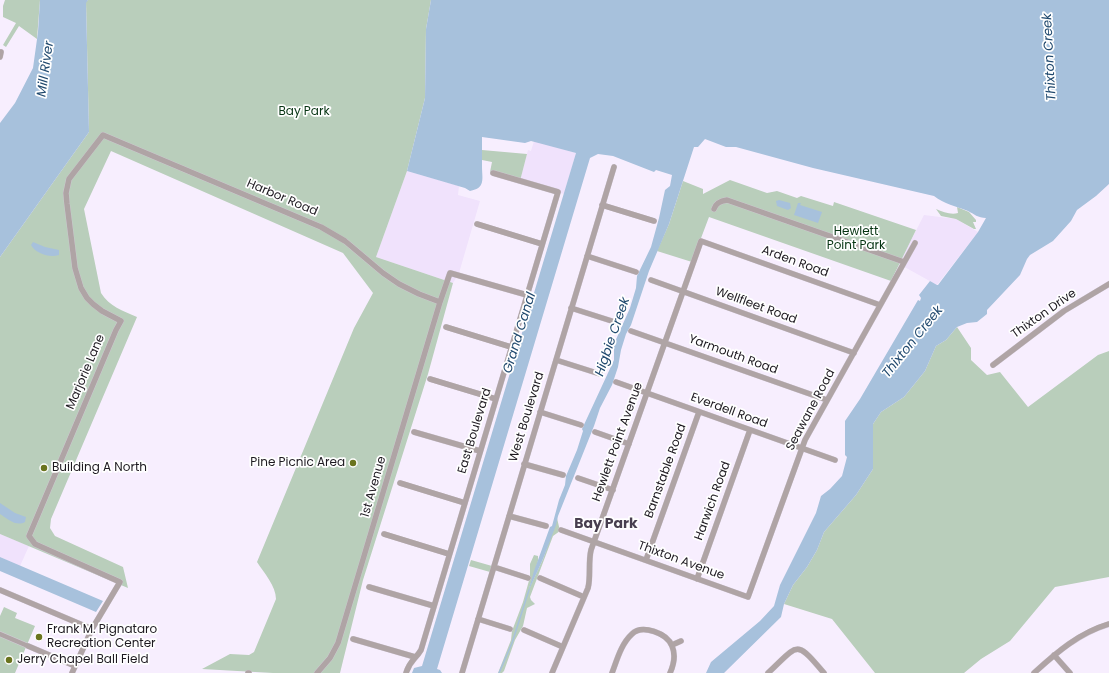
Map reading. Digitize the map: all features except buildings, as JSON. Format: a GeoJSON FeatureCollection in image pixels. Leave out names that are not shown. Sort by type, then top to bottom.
{"type":"FeatureCollection","features":[{"type":"Feature","properties":{"kind":"street","name":"Harbor Road"},"geometry":{"type":"LineString","coordinates":[[102,135],[322,227],[344,241],[399,284],[440,302]]}},
{"type":"Feature","properties":{"kind":"street","name":"Marjorie Lane"},"geometry":{"type":"LineString","coordinates":[[92,629],[120,582],[35,544],[29,536],[121,321],[102,311],[93,304],[81,288],[75,268],[67,204],[66,193],[69,178],[102,135]]}},
{"type":"Feature","properties":{"kind":"street","name":"West Boulevard"},"geometry":{"type":"LineString","coordinates":[[462,673],[614,167]]}},
{"type":"Feature","properties":{"kind":"street","name":"East Boulevard"},"geometry":{"type":"LineString","coordinates":[[406,673],[408,665],[421,650],[558,192],[493,173]]}},
{"type":"Feature","properties":{"kind":"street"},"geometry":{"type":"LineString","coordinates":[[714,209],[715,206],[721,201],[726,200],[904,262]]}},
{"type":"Feature","properties":{"kind":"street"},"geometry":{"type":"LineString","coordinates":[[602,205],[654,221]]}},
{"type":"Feature","properties":{"kind":"street"},"geometry":{"type":"LineString","coordinates":[[477,224],[542,244]]}},
{"type":"Feature","properties":{"kind":"street","name":"Hewlett Point Avenue"},"geometry":{"type":"LineString","coordinates":[[552,673],[589,584],[590,558],[595,542],[701,241]]}},
{"type":"Feature","properties":{"kind":"street","name":"Arden Road"},"geometry":{"type":"LineString","coordinates":[[701,241],[880,305]]}},
{"type":"Feature","properties":{"kind":"street","name":"Seawane Road"},"geometry":{"type":"LineString","coordinates":[[748,597],[805,440],[915,243]]}},
{"type":"Feature","properties":{"kind":"street"},"geometry":{"type":"LineString","coordinates":[[587,256],[636,272]]}},
{"type":"Feature","properties":{"kind":"street","name":"1st Avenue"},"geometry":{"type":"LineString","coordinates":[[316,673],[330,658],[338,643],[450,273],[527,296]]}},
{"type":"Feature","properties":{"kind":"street","name":"Wellfleet Road"},"geometry":{"type":"LineString","coordinates":[[650,280],[854,353]]}},
{"type":"Feature","properties":{"kind":"street","name":"Thixton Drive"},"geometry":{"type":"LineString","coordinates":[[993,365],[1064,312],[1109,284]]}},
{"type":"Feature","properties":{"kind":"street"},"geometry":{"type":"LineString","coordinates":[[571,308],[618,323]]}},
{"type":"Feature","properties":{"kind":"street"},"geometry":{"type":"LineString","coordinates":[[446,327],[511,347]]}},
{"type":"Feature","properties":{"kind":"street","name":"Yarmouth Road"},"geometry":{"type":"LineString","coordinates":[[631,331],[666,342],[827,400]]}},
{"type":"Feature","properties":{"kind":"street"},"geometry":{"type":"LineString","coordinates":[[556,360],[600,374]]}},
{"type":"Feature","properties":{"kind":"street"},"geometry":{"type":"LineString","coordinates":[[430,379],[496,399]]}},
{"type":"Feature","properties":{"kind":"street","name":"Everdell Road"},"geometry":{"type":"LineString","coordinates":[[616,382],[835,460]]}},
{"type":"Feature","properties":{"kind":"street"},"geometry":{"type":"LineString","coordinates":[[540,412],[581,425]]}},
{"type":"Feature","properties":{"kind":"street","name":"Barnstable Road"},"geometry":{"type":"LineString","coordinates":[[646,560],[699,412]]}},
{"type":"Feature","properties":{"kind":"street","name":"Harwich Road"},"geometry":{"type":"LineString","coordinates":[[697,579],[750,430]]}},
{"type":"Feature","properties":{"kind":"street"},"geometry":{"type":"LineString","coordinates":[[414,432],[480,451]]}},
{"type":"Feature","properties":{"kind":"street"},"geometry":{"type":"LineString","coordinates":[[595,432],[629,444]]}},
{"type":"Feature","properties":{"kind":"street"},"geometry":{"type":"LineString","coordinates":[[524,464],[563,475]]}},
{"type":"Feature","properties":{"kind":"street"},"geometry":{"type":"LineString","coordinates":[[578,478],[613,490]]}},
{"type":"Feature","properties":{"kind":"street"},"geometry":{"type":"LineString","coordinates":[[400,483],[465,503]]}},
{"type":"Feature","properties":{"kind":"street"},"geometry":{"type":"LineString","coordinates":[[509,516],[546,526]]}},
{"type":"Feature","properties":{"kind":"street","name":"Thixton Avenue"},"geometry":{"type":"LineString","coordinates":[[560,530],[748,597]]}},
{"type":"Feature","properties":{"kind":"street"},"geometry":{"type":"LineString","coordinates":[[384,534],[450,554]]}},
{"type":"Feature","properties":{"kind":"street"},"geometry":{"type":"LineString","coordinates":[[494,567],[528,578]]}},
{"type":"Feature","properties":{"kind":"street"},"geometry":{"type":"LineString","coordinates":[[540,578],[584,597]]}},
{"type":"Feature","properties":{"kind":"street"},"geometry":{"type":"LineString","coordinates":[[369,587],[434,606]]}},
{"type":"Feature","properties":{"kind":"street"},"geometry":{"type":"LineString","coordinates":[[0,590],[92,629],[72,673]]}},
{"type":"Feature","properties":{"kind":"street"},"geometry":{"type":"LineString","coordinates":[[478,620],[510,629]]}},
{"type":"Feature","properties":{"kind":"street"},"geometry":{"type":"LineString","coordinates":[[1034,673],[1076,638],[1109,624]]}},
{"type":"Feature","properties":{"kind":"street"},"geometry":{"type":"LineString","coordinates":[[524,630],[563,647]]}},
{"type":"Feature","properties":{"kind":"street"},"geometry":{"type":"LineString","coordinates":[[612,673],[625,643],[633,632],[645,630],[664,635],[672,645],[675,656],[670,673]]}},
{"type":"Feature","properties":{"kind":"street"},"geometry":{"type":"LineString","coordinates":[[0,634],[75,666]]}},
{"type":"Feature","properties":{"kind":"street"},"geometry":{"type":"LineString","coordinates":[[353,639],[415,657]]}},
{"type":"Feature","properties":{"kind":"street"},"geometry":{"type":"LineString","coordinates":[[672,645],[681,641]]}},
{"type":"Feature","properties":{"kind":"street"},"geometry":{"type":"LineString","coordinates":[[768,673],[790,652],[797,649],[800,649],[807,654],[824,673]]}},
{"type":"Feature","properties":{"kind":"street"},"geometry":{"type":"LineString","coordinates":[[1054,655],[1070,673]]}},
{"type":"Feature","properties":{"kind":"shaded area"},"geometry":{"type":"Polygon","coordinates":[[[534,141],[576,153],[564,194],[520,181],[528,150],[531,151],[534,141]]]}},
{"type":"Feature","properties":{"kind":"shaded area"},"geometry":{"type":"Polygon","coordinates":[[[407,171],[459,186],[458,195],[480,201],[459,273],[453,283],[376,257],[407,171]]]}},
{"type":"Feature","properties":{"kind":"shaded area"},"geometry":{"type":"Polygon","coordinates":[[[924,215],[956,219],[978,232],[937,285],[899,264],[924,215]]]}},
{"type":"Feature","properties":{"kind":"shaded area"},"geometry":{"type":"Polygon","coordinates":[[[0,534],[29,546],[20,566],[0,557],[0,534]]]}},
{"type":"Feature","properties":{"kind":"green space"},"geometry":{"type":"Polygon","coordinates":[[[5,0],[40,0],[37,39],[19,26],[6,47],[3,45],[16,23],[3,17],[3,6],[5,0]]]}},
{"type":"Feature","properties":{"kind":"green space","name":"Bay Park"},"geometry":{"type":"Polygon","coordinates":[[[88,0],[431,0],[426,29],[425,98],[407,171],[376,257],[453,283],[428,374],[363,580],[340,673],[273,673],[202,669],[230,654],[249,655],[254,652],[276,599],[272,584],[257,562],[354,328],[373,293],[343,253],[111,151],[84,209],[101,293],[112,305],[137,317],[51,519],[50,528],[55,536],[123,567],[128,588],[0,534],[0,257],[89,132],[86,2],[88,0]]]}},
{"type":"Feature","properties":{"kind":"green space"},"geometry":{"type":"Polygon","coordinates":[[[482,150],[527,154],[520,181],[490,172],[492,162],[482,160],[482,150]]]}},
{"type":"Feature","properties":{"kind":"green space","name":"Hewlett Point Park"},"geometry":{"type":"Polygon","coordinates":[[[730,180],[767,193],[777,191],[797,198],[801,196],[833,206],[834,202],[916,230],[891,281],[709,217],[692,262],[657,251],[669,224],[683,181],[703,189],[703,194],[730,180]]]}},
{"type":"Feature","properties":{"kind":"green space"},"geometry":{"type":"Polygon","coordinates":[[[957,207],[969,212],[976,220],[976,222],[973,222],[976,229],[956,219],[941,216],[936,209],[955,214],[958,213],[957,207]]]}},
{"type":"Feature","properties":{"kind":"green space"},"geometry":{"type":"Polygon","coordinates":[[[957,327],[971,348],[971,360],[987,375],[1000,372],[1028,407],[1098,355],[1109,351],[1109,577],[1055,587],[1010,641],[981,659],[964,673],[875,673],[832,619],[784,604],[793,585],[807,567],[817,550],[824,532],[856,495],[873,469],[873,424],[881,412],[904,397],[925,371],[936,346],[946,340],[957,327]]]}},
{"type":"Feature","properties":{"kind":"green space"},"geometry":{"type":"Polygon","coordinates":[[[557,518],[560,531],[553,536],[530,597],[535,604],[527,608],[523,626],[515,640],[504,671],[502,673],[498,673],[511,640],[512,631],[523,602],[530,577],[530,564],[534,555],[538,556],[538,561],[529,589],[543,559],[557,518]]]}},
{"type":"Feature","properties":{"kind":"green space"},"geometry":{"type":"Polygon","coordinates":[[[471,560],[492,566],[490,572],[469,566],[471,560]]]}},
{"type":"Feature","properties":{"kind":"green space"},"geometry":{"type":"Polygon","coordinates":[[[4,607],[17,613],[15,618],[35,626],[15,673],[0,673],[0,616],[4,607]]]}},
{"type":"Feature","properties":{"kind":"water","name":"Mill River"},"geometry":{"type":"Polygon","coordinates":[[[40,0],[88,0],[86,3],[89,132],[0,257],[0,123],[15,103],[33,68],[38,32],[40,0]]]}},
{"type":"Feature","properties":{"kind":"water","name":"Thixton Creek"},"geometry":{"type":"Polygon","coordinates":[[[431,0],[1109,0],[1109,184],[1077,210],[1071,221],[1053,241],[1030,255],[1020,275],[987,310],[987,314],[977,322],[967,323],[957,327],[946,340],[936,346],[925,371],[904,397],[881,412],[873,424],[873,469],[856,495],[824,532],[817,550],[807,567],[793,585],[784,604],[781,617],[724,673],[706,673],[711,662],[760,621],[774,606],[780,585],[816,513],[821,496],[842,476],[847,457],[845,455],[845,421],[860,399],[918,300],[920,301],[921,298],[919,295],[930,281],[938,285],[978,232],[986,218],[978,217],[934,196],[813,168],[736,147],[726,147],[705,139],[698,147],[694,147],[669,224],[649,271],[631,325],[626,334],[612,385],[600,408],[543,559],[528,592],[550,527],[552,526],[565,485],[566,476],[583,431],[582,429],[614,360],[614,344],[630,308],[636,288],[637,276],[651,247],[665,190],[670,186],[672,175],[656,170],[654,172],[613,156],[598,154],[590,158],[437,669],[442,673],[412,673],[414,668],[422,666],[576,153],[531,141],[525,143],[482,137],[482,182],[479,188],[470,191],[465,188],[407,171],[425,98],[426,29],[431,0]]]}},
{"type":"Feature","properties":{"kind":"water"},"geometry":{"type":"Polygon","coordinates":[[[779,200],[790,203],[791,208],[788,210],[777,206],[776,201],[779,200]]]}},
{"type":"Feature","properties":{"kind":"water"},"geometry":{"type":"Polygon","coordinates":[[[798,203],[822,212],[818,223],[794,215],[798,203]]]}},
{"type":"Feature","properties":{"kind":"water"},"geometry":{"type":"Polygon","coordinates":[[[33,242],[45,247],[59,250],[59,255],[52,256],[36,251],[31,245],[33,242]]]}},
{"type":"Feature","properties":{"kind":"water"},"geometry":{"type":"Polygon","coordinates":[[[0,503],[15,513],[26,517],[25,522],[18,524],[0,514],[0,503]]]}},
{"type":"Feature","properties":{"kind":"water"},"geometry":{"type":"Polygon","coordinates":[[[0,557],[103,601],[96,612],[0,571],[0,557]]]}},
{"type":"Feature","properties":{"kind":"waterway","name":"Higbie Creek"},"geometry":{"type":"LineString","coordinates":[[499,673],[512,643],[529,590]]}},
{"type":"Feature","properties":{"kind":"place","name":"Pine Picnic Area"},"geometry":{"type":"Point","coordinates":[353,463]}},
{"type":"Feature","properties":{"kind":"place","name":"Building A North"},"geometry":{"type":"Point","coordinates":[44,468]}},
{"type":"Feature","properties":{"kind":"place","name":"Frank M. Pignataro Recreation Center"},"geometry":{"type":"Point","coordinates":[39,637]}},
{"type":"Feature","properties":{"kind":"place","name":"Jerry Chapel Ball Field"},"geometry":{"type":"Point","coordinates":[9,660]}},
{"type":"Feature","properties":{"kind":"district","name":"Bay Park"},"geometry":{"type":"Point","coordinates":[606,524]}},
{"type":"Feature","properties":{"kind":"water label","name":"Grand Canal"},"geometry":{"type":"Point","coordinates":[520,333]}}]}
